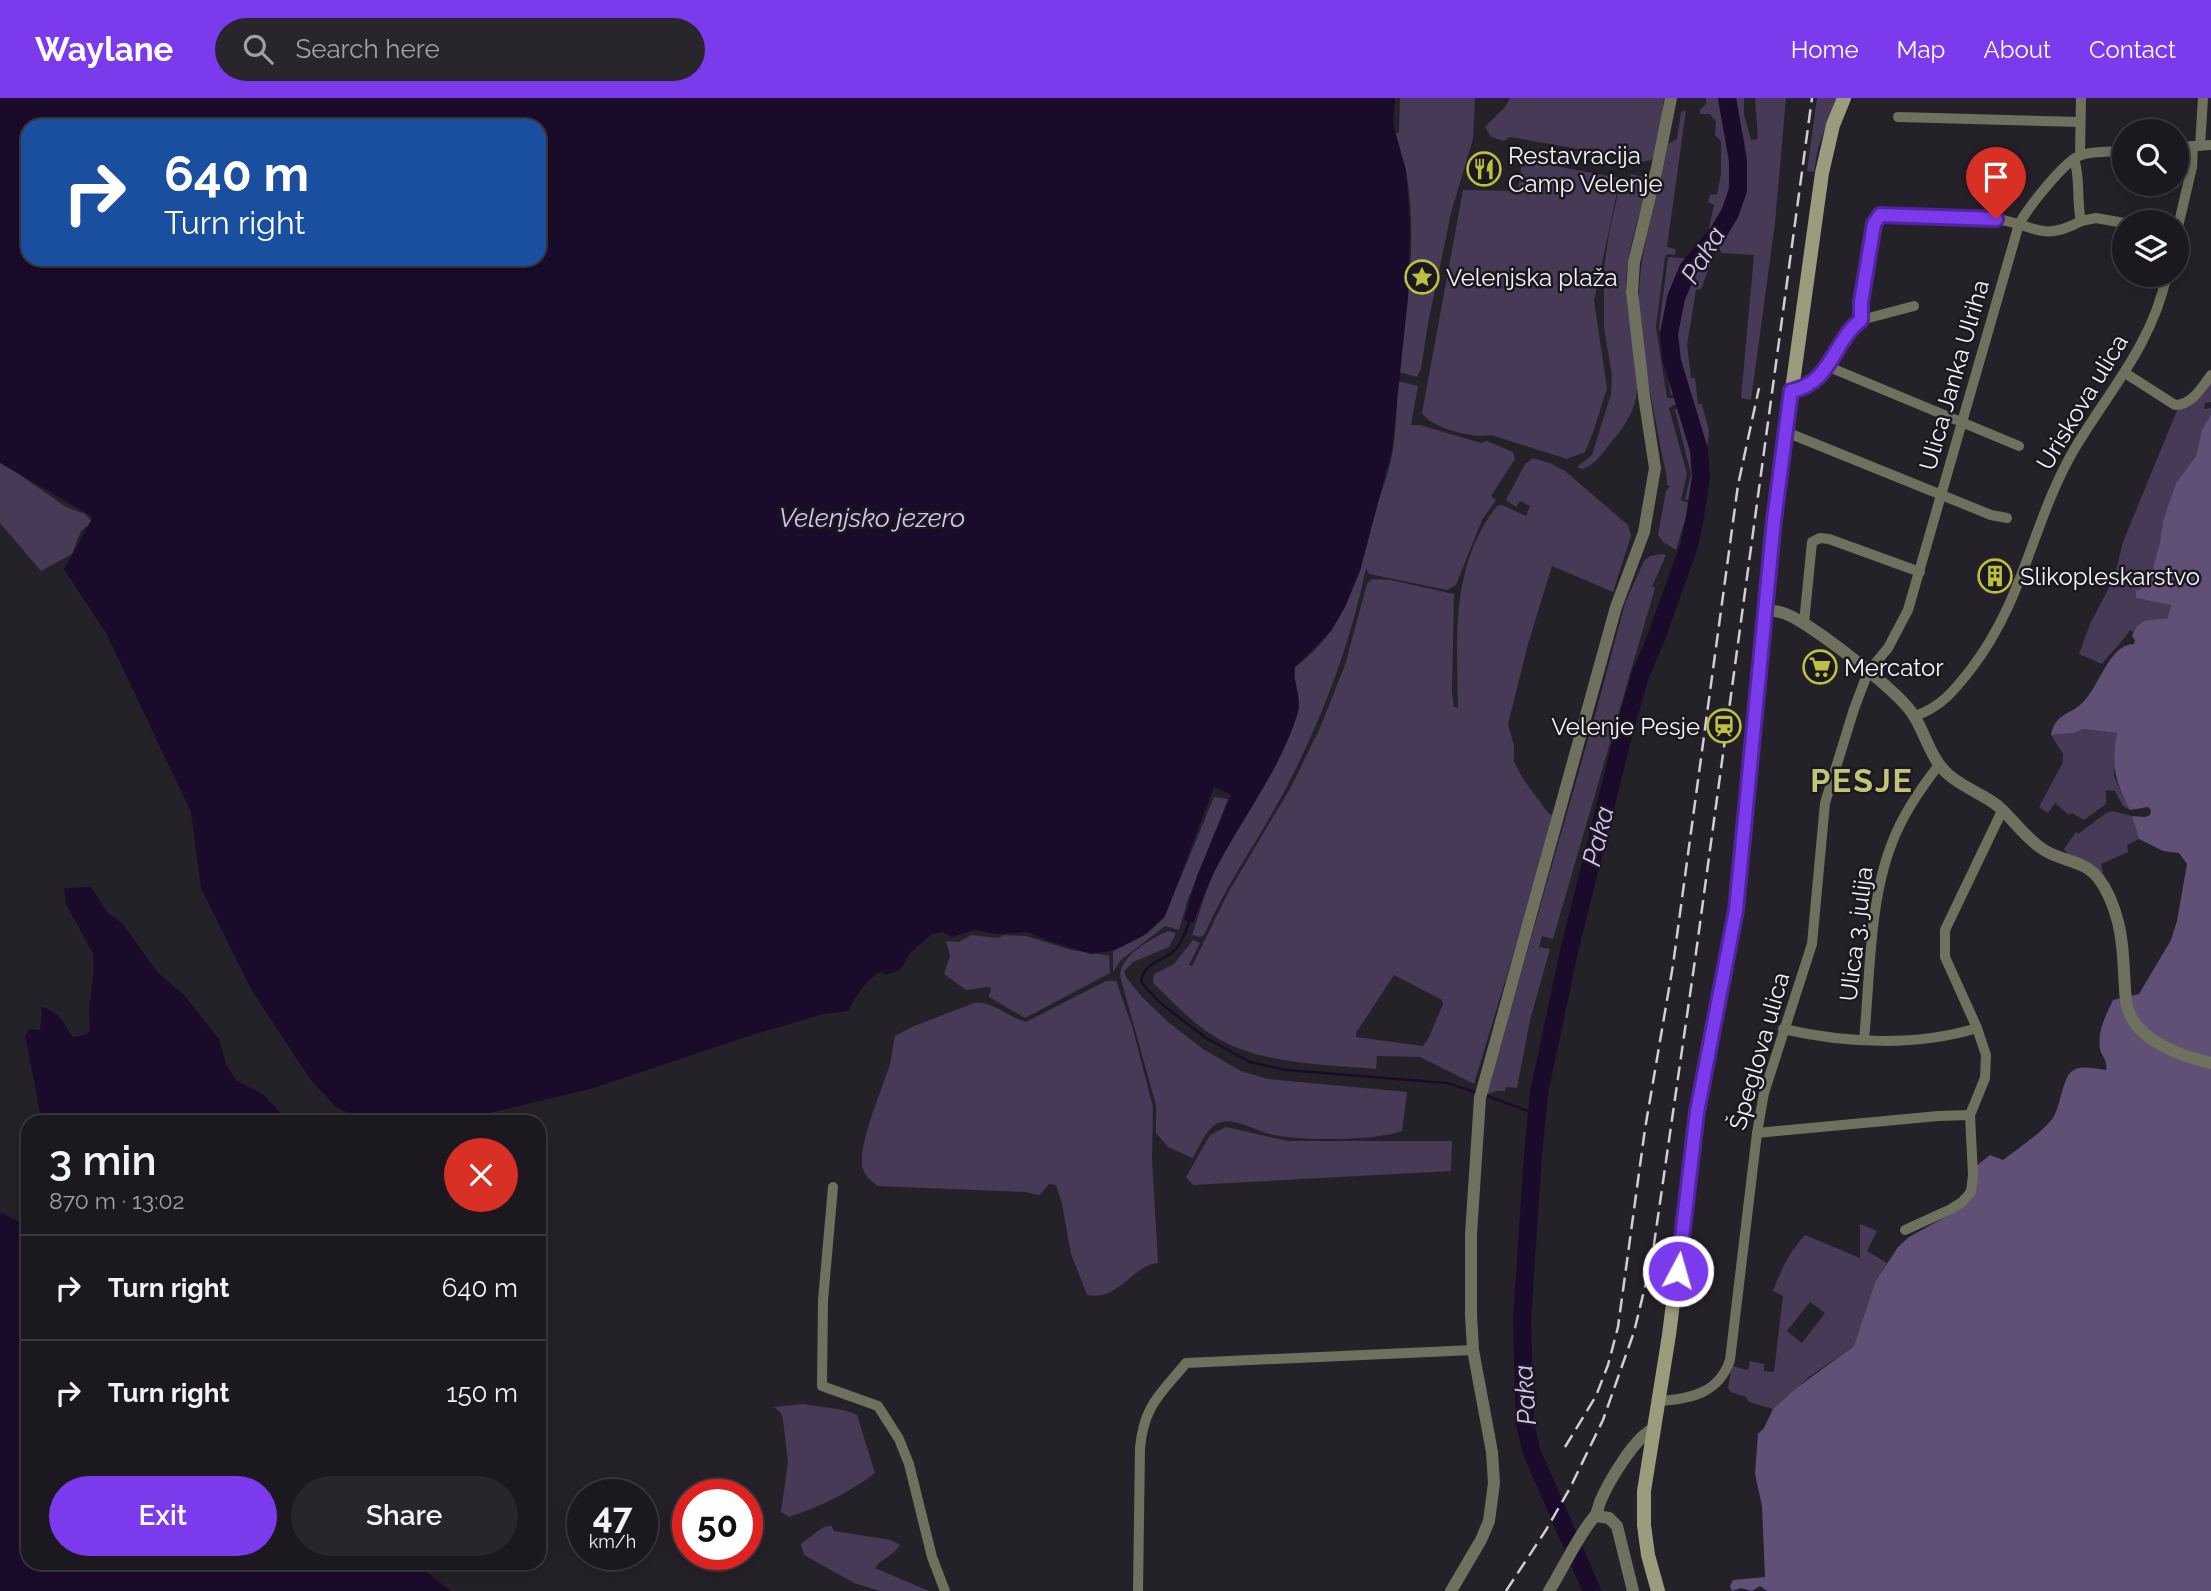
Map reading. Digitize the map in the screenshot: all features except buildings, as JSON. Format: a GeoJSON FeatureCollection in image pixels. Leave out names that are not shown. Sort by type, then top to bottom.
{"type":"FeatureCollection","features":[{"type":"Feature","properties":{"kind":"main road"},"geometry":{"type":"LineString","coordinates":[[1658,1591],[1648,1555],[1644,1525],[1644,1491],[1659,1401],[1697,1112],[1736,910],[1786,432],[1822,173],[1833,125],[1844,98]]}},
{"type":"Feature","properties":{"kind":"street"},"geometry":{"type":"LineString","coordinates":[[1451,1591],[1481,1540],[1492,1503],[1494,1483],[1492,1452],[1473,1350],[1471,1234],[1479,1098],[1616,607],[1644,531],[1656,468],[1644,396],[1632,292],[1634,262],[1671,98]]}},
{"type":"Feature","properties":{"kind":"street"},"geometry":{"type":"LineString","coordinates":[[2081,98],[2077,157],[2077,195],[2081,221]]}},
{"type":"Feature","properties":{"kind":"street"},"geometry":{"type":"LineString","coordinates":[[2182,210],[2192,167],[2202,146],[2203,98]]}},
{"type":"Feature","properties":{"kind":"street"},"geometry":{"type":"LineString","coordinates":[[1898,117],[2080,122]]}},
{"type":"Feature","properties":{"kind":"street"},"geometry":{"type":"LineString","coordinates":[[2077,157],[2112,153]]}},
{"type":"Feature","properties":{"kind":"street","name":"Ulica Janka Ulriha"},"geometry":{"type":"LineString","coordinates":[[1868,672],[1899,630],[1908,610],[2019,224],[2026,211],[2077,157]]}},
{"type":"Feature","properties":{"kind":"street"},"geometry":{"type":"LineString","coordinates":[[1861,320],[1861,302],[1874,224],[1880,215],[1996,219],[2045,232],[2081,221],[2112,220]]}},
{"type":"Feature","properties":{"kind":"street","name":"Uriskova ulica"},"geometry":{"type":"LineString","coordinates":[[1915,716],[1931,710],[1952,693],[1995,635],[2022,578],[2056,485],[2075,448],[2125,373],[2151,327],[2164,287]]}},
{"type":"Feature","properties":{"kind":"street"},"geometry":{"type":"LineString","coordinates":[[1791,391],[1810,383],[1829,367],[1849,331],[1861,320],[1914,306]]}},
{"type":"Feature","properties":{"kind":"street"},"geometry":{"type":"LineString","coordinates":[[1829,367],[2019,446]]}},
{"type":"Feature","properties":{"kind":"street"},"geometry":{"type":"LineString","coordinates":[[2125,373],[2175,405],[2180,405],[2197,393],[2211,375]]}},
{"type":"Feature","properties":{"kind":"street"},"geometry":{"type":"LineString","coordinates":[[1786,432],[2007,518]]}},
{"type":"Feature","properties":{"kind":"street"},"geometry":{"type":"LineString","coordinates":[[1804,623],[1812,542],[1816,539],[1829,538],[1920,572]]}},
{"type":"Feature","properties":{"kind":"street"},"geometry":{"type":"LineString","coordinates":[[1766,610],[1786,614],[1804,623],[1868,672],[1907,705],[1939,765],[1958,782],[2002,811],[2045,851],[2087,867],[2106,889],[2121,933],[2125,955],[2126,1003],[2137,1025],[2157,1042],[2211,1063]]}},
{"type":"Feature","properties":{"kind":"street","name":"Špeglova ulica"},"geometry":{"type":"LineString","coordinates":[[1659,1401],[1686,1398],[1711,1388],[1726,1373],[1730,1360],[1756,1133],[1764,1093],[1812,944],[1825,803],[1868,672]]}},
{"type":"Feature","properties":{"kind":"street","name":"Ulica 3. julija"},"geometry":{"type":"LineString","coordinates":[[1864,1040],[1877,901],[1886,859],[1908,809],[1939,765]]}},
{"type":"Feature","properties":{"kind":"street"},"geometry":{"type":"LineString","coordinates":[[1905,1230],[1951,1209],[1971,1192],[1973,1175],[1970,1115],[1982,1086],[1986,1055],[1977,1028],[1945,957],[1945,930],[2002,811]]}},
{"type":"Feature","properties":{"kind":"street"},"geometry":{"type":"LineString","coordinates":[[1783,1029],[1864,1040],[1943,1036],[1977,1028]]}},
{"type":"Feature","properties":{"kind":"street"},"geometry":{"type":"LineString","coordinates":[[1756,1133],[1970,1115]]}},
{"type":"Feature","properties":{"kind":"street"},"geometry":{"type":"LineString","coordinates":[[833,1187],[823,1300],[822,1386],[878,1406],[899,1439],[909,1464],[933,1557],[945,1591]]}},
{"type":"Feature","properties":{"kind":"street"},"geometry":{"type":"LineString","coordinates":[[1138,1591],[1142,1425],[1151,1406],[1186,1363],[1473,1350]]}},
{"type":"Feature","properties":{"kind":"street"},"geometry":{"type":"LineString","coordinates":[[1553,1585],[1637,1440],[1654,1429]]}},
{"type":"Feature","properties":{"kind":"street"},"geometry":{"type":"LineString","coordinates":[[1591,1521],[1609,1518],[1617,1526],[1633,1591]]}},
{"type":"Feature","properties":{"kind":"shaded area","name":"Velenjska plaža"},"geometry":{"type":"Polygon","coordinates":[[[1400,98],[1475,98],[1473,139],[1451,213],[1421,369],[1417,377],[1399,372],[1411,246],[1406,171],[1395,134],[1399,132],[1400,98]]]}},
{"type":"Feature","properties":{"kind":"shaded area"},"geometry":{"type":"Polygon","coordinates":[[[1510,98],[1664,98],[1657,152],[1651,160],[1638,163],[1635,159],[1510,137],[1504,141],[1491,137],[1485,127],[1510,98]]]}},
{"type":"Feature","properties":{"kind":"shaded area"},"geometry":{"type":"Polygon","coordinates":[[[1706,98],[1720,98],[1734,163],[1731,195],[1712,234],[1709,228],[1714,205],[1708,202],[1710,195],[1717,194],[1721,174],[1721,141],[1715,135],[1716,122],[1710,114],[1700,114],[1706,104],[1706,98]]]}},
{"type":"Feature","properties":{"kind":"shaded area"},"geometry":{"type":"Polygon","coordinates":[[[1734,98],[1744,98],[1744,114],[1751,140],[1758,139],[1755,98],[1786,98],[1775,223],[1751,400],[1741,398],[1754,255],[1722,253],[1716,245],[1737,208],[1746,170],[1744,141],[1734,98]]]}},
{"type":"Feature","properties":{"kind":"shaded area"},"geometry":{"type":"Polygon","coordinates":[[[1817,98],[1836,98],[1818,148],[1814,172],[1807,171],[1817,98]]]}},
{"type":"Feature","properties":{"kind":"shaded area"},"geometry":{"type":"Polygon","coordinates":[[[1686,110],[1667,247],[1676,249],[1675,255],[1667,254],[1665,257],[1656,327],[1667,398],[1677,398],[1678,403],[1669,408],[1687,474],[1681,500],[1689,503],[1689,507],[1676,550],[1663,542],[1658,535],[1666,491],[1670,486],[1667,485],[1644,356],[1639,286],[1645,245],[1668,144],[1677,139],[1681,112],[1686,110]]]}},
{"type":"Feature","properties":{"kind":"shaded area"},"geometry":{"type":"Polygon","coordinates":[[[1522,160],[1620,178],[1594,301],[1607,388],[1585,452],[1567,459],[1491,435],[1474,435],[1443,428],[1422,413],[1463,190],[1518,191],[1522,160]]]}},
{"type":"Feature","properties":{"kind":"shaded area"},"geometry":{"type":"Polygon","coordinates":[[[1631,174],[1643,177],[1648,185],[1631,244],[1626,280],[1637,369],[1636,398],[1629,417],[1617,435],[1591,465],[1582,469],[1577,467],[1592,455],[1611,394],[1612,376],[1604,328],[1604,269],[1621,180],[1629,181],[1631,174]]]}},
{"type":"Feature","properties":{"kind":"shaded area"},"geometry":{"type":"Polygon","coordinates":[[[1708,255],[1711,263],[1701,289],[1696,290],[1687,345],[1691,378],[1695,378],[1698,404],[1702,404],[1709,431],[1706,456],[1679,369],[1676,332],[1686,287],[1695,268],[1708,255]]]}},
{"type":"Feature","properties":{"kind":"shaded area"},"geometry":{"type":"Polygon","coordinates":[[[1668,257],[1691,259],[1672,294],[1666,324],[1668,364],[1680,394],[1671,395],[1659,327],[1668,257]]]}},
{"type":"Feature","properties":{"kind":"shaded area"},"geometry":{"type":"Polygon","coordinates":[[[2211,378],[2211,402],[2205,403],[2204,409],[2211,408],[2211,414],[2202,431],[2196,456],[2176,483],[2163,522],[2150,578],[2137,598],[2171,605],[2167,619],[2148,620],[2133,632],[2130,630],[2102,664],[2079,654],[2090,624],[2114,578],[2123,542],[2178,408],[2211,378]]]}},
{"type":"Feature","properties":{"kind":"shaded area"},"geometry":{"type":"Polygon","coordinates":[[[1398,381],[1418,386],[1411,425],[1420,425],[1481,443],[1487,441],[1513,452],[1515,459],[1491,496],[1496,500],[1482,520],[1456,585],[1447,590],[1369,574],[1366,568],[1343,654],[1323,709],[1298,763],[1204,935],[1192,935],[1218,864],[1272,773],[1290,735],[1299,708],[1295,667],[1327,637],[1354,584],[1391,461],[1398,381]]]}},
{"type":"Feature","properties":{"kind":"shaded area"},"geometry":{"type":"Polygon","coordinates":[[[1682,405],[1695,460],[1696,499],[1682,554],[1678,551],[1693,502],[1685,499],[1691,474],[1675,410],[1682,405]]]}},
{"type":"Feature","properties":{"kind":"shaded area"},"geometry":{"type":"Polygon","coordinates":[[[2211,414],[2211,1591],[1767,1591],[1760,1586],[1752,1591],[1741,1588],[1732,1591],[1730,1586],[1733,1580],[1765,1577],[1762,1506],[1755,1474],[1758,1434],[1773,1409],[1795,1389],[1854,1346],[1875,1282],[1898,1247],[1909,1237],[1958,1210],[1975,1167],[1990,1155],[2003,1160],[2048,1124],[2055,1114],[2072,1071],[2084,1067],[2106,1070],[2106,1062],[2100,1049],[2100,1036],[2113,1000],[2139,994],[2171,940],[2187,864],[2179,853],[2163,851],[2139,839],[2132,816],[2145,817],[2150,815],[2151,810],[2148,807],[2130,810],[2125,799],[2115,764],[2117,733],[2083,729],[2074,733],[2051,735],[2055,723],[2087,698],[2117,651],[2134,644],[2132,636],[2141,623],[2167,619],[2171,605],[2136,598],[2136,591],[2141,589],[2143,581],[2150,578],[2163,521],[2176,483],[2196,456],[2202,430],[2211,414]]]}},
{"type":"Feature","properties":{"kind":"shaded area"},"geometry":{"type":"Polygon","coordinates":[[[1533,458],[1565,471],[1628,525],[1631,536],[1613,592],[1552,566],[1528,644],[1508,724],[1514,746],[1514,762],[1524,780],[1552,815],[1537,876],[1474,1084],[1420,1057],[1377,1056],[1376,1069],[1290,1061],[1227,1044],[1201,1028],[1180,1009],[1153,983],[1154,974],[1174,964],[1193,940],[1200,943],[1189,965],[1192,966],[1229,891],[1291,787],[1320,728],[1345,665],[1367,584],[1372,579],[1391,580],[1454,594],[1452,692],[1454,707],[1458,708],[1458,629],[1464,578],[1482,529],[1497,506],[1502,505],[1526,516],[1530,506],[1520,501],[1516,507],[1506,500],[1525,464],[1533,458]],[[1394,975],[1356,1037],[1423,1046],[1443,1004],[1442,1000],[1394,975]]]}},
{"type":"Feature","properties":{"kind":"shaded area"},"geometry":{"type":"Polygon","coordinates":[[[0,461],[66,507],[85,514],[92,522],[81,531],[72,554],[41,571],[0,523],[0,461]]]}},
{"type":"Feature","properties":{"kind":"shaded area"},"geometry":{"type":"Polygon","coordinates":[[[1666,555],[1652,587],[1655,588],[1553,939],[1542,936],[1539,947],[1550,949],[1530,1020],[1517,1088],[1506,1087],[1505,1091],[1486,1095],[1625,603],[1644,561],[1650,556],[1666,555]]]}},
{"type":"Feature","properties":{"kind":"shaded area"},"geometry":{"type":"Polygon","coordinates":[[[2083,729],[2117,733],[2114,776],[2130,810],[2123,806],[2115,791],[2106,790],[2106,804],[2084,820],[2072,813],[2069,815],[2055,803],[2048,813],[2039,807],[2063,762],[2063,754],[2051,735],[2083,729]]]}},
{"type":"Feature","properties":{"kind":"shaded area"},"geometry":{"type":"Polygon","coordinates":[[[1214,797],[1228,799],[1187,902],[1179,930],[1165,926],[1121,960],[1113,972],[1113,951],[1148,933],[1164,918],[1214,797]]]}},
{"type":"Feature","properties":{"kind":"shaded area"},"geometry":{"type":"Polygon","coordinates":[[[2112,811],[2132,816],[2139,839],[2127,845],[2128,852],[2101,864],[2103,872],[2099,874],[2069,856],[2064,849],[2076,832],[2078,834],[2112,811]]]}},
{"type":"Feature","properties":{"kind":"shaded area"},"geometry":{"type":"Polygon","coordinates":[[[1168,931],[1176,933],[1169,947],[1133,962],[1124,971],[1142,997],[1168,1022],[1203,1049],[1241,1071],[1268,1079],[1407,1092],[1402,1131],[1375,1137],[1303,1138],[1274,1135],[1225,1121],[1210,1129],[1193,1158],[1168,1147],[1156,1133],[1156,1105],[1120,976],[1125,961],[1131,954],[1168,931]]]}},
{"type":"Feature","properties":{"kind":"shaded area"},"geometry":{"type":"Polygon","coordinates":[[[971,935],[998,938],[1004,935],[1026,936],[1071,950],[1109,956],[1110,973],[1025,1018],[989,997],[991,988],[966,990],[944,974],[950,956],[946,941],[959,942],[971,935]]]}},
{"type":"Feature","properties":{"kind":"shaded area"},"geometry":{"type":"Polygon","coordinates":[[[1106,981],[1116,981],[1132,1026],[1153,1107],[1152,1160],[1158,1263],[1149,1265],[1108,1293],[1087,1295],[1071,1254],[1056,1185],[1049,1184],[1040,1195],[1025,1192],[877,1186],[865,1174],[862,1159],[871,1117],[890,1064],[895,1036],[974,1003],[988,1004],[1026,1022],[1106,981]]]}},
{"type":"Feature","properties":{"kind":"shaded area"},"geometry":{"type":"Polygon","coordinates":[[[1226,1127],[1288,1141],[1452,1141],[1451,1171],[1193,1185],[1186,1177],[1210,1135],[1226,1127]]]}},
{"type":"Feature","properties":{"kind":"shaded area"},"geometry":{"type":"Polygon","coordinates":[[[1860,1224],[1877,1231],[1867,1251],[1887,1263],[1875,1282],[1854,1346],[1809,1377],[1773,1409],[1749,1402],[1746,1397],[1731,1392],[1728,1388],[1732,1366],[1748,1370],[1750,1361],[1764,1364],[1764,1371],[1774,1372],[1783,1296],[1773,1291],[1786,1261],[1805,1235],[1860,1258],[1860,1224]],[[1810,1302],[1787,1331],[1802,1343],[1825,1313],[1810,1302]]]}},
{"type":"Feature","properties":{"kind":"shaded area"},"geometry":{"type":"Polygon","coordinates":[[[803,1404],[844,1410],[857,1415],[875,1473],[834,1498],[789,1517],[781,1512],[788,1462],[783,1420],[781,1413],[774,1407],[803,1404]]]}},
{"type":"Feature","properties":{"kind":"shaded area"},"geometry":{"type":"Polygon","coordinates":[[[831,1525],[834,1531],[891,1540],[900,1545],[875,1568],[929,1591],[880,1591],[854,1583],[804,1555],[801,1544],[822,1528],[831,1525]]]}},
{"type":"Feature","properties":{"kind":"water","name":"Velenjsko jezero"},"geometry":{"type":"Polygon","coordinates":[[[0,98],[1395,98],[1393,123],[1406,171],[1410,224],[1408,297],[1392,450],[1360,571],[1345,607],[1331,631],[1295,667],[1299,708],[1290,735],[1272,773],[1215,870],[1193,923],[1184,920],[1197,876],[1231,795],[1214,787],[1165,916],[1143,936],[1115,950],[1091,954],[1028,932],[996,934],[974,930],[952,937],[942,932],[932,934],[911,952],[900,970],[886,975],[881,972],[872,978],[849,1011],[823,1014],[743,1038],[594,1088],[480,1115],[353,1115],[336,1107],[310,1079],[251,989],[201,888],[191,812],[106,633],[64,569],[93,517],[0,463],[0,98]]]}},
{"type":"Feature","properties":{"kind":"water"},"geometry":{"type":"Polygon","coordinates":[[[91,887],[107,912],[122,923],[158,973],[184,995],[219,1039],[226,1064],[236,1080],[264,1095],[282,1115],[41,1115],[25,1036],[30,1029],[40,1030],[41,1007],[60,1018],[72,1037],[90,1031],[93,953],[66,904],[64,888],[91,887]]]}},
{"type":"Feature","properties":{"kind":"water"},"geometry":{"type":"Polygon","coordinates":[[[0,1212],[21,1222],[21,1570],[424,1570],[451,1591],[0,1591],[0,1212]]]}},
{"type":"Feature","properties":{"kind":"waterway","name":"Paka"},"geometry":{"type":"LineString","coordinates":[[1592,1591],[1531,1450],[1525,1423],[1522,1320],[1533,1154],[1539,1093],[1570,947],[1624,732],[1640,676],[1689,546],[1695,517],[1701,477],[1699,450],[1672,361],[1669,334],[1676,298],[1688,269],[1718,233],[1730,213],[1738,190],[1738,161],[1727,98]]}},
{"type":"Feature","properties":{"kind":"waterway"},"geometry":{"type":"LineString","coordinates":[[1189,922],[1177,948],[1146,969],[1141,982],[1159,1002],[1206,1038],[1250,1062],[1286,1070],[1447,1083],[1478,1093]]}},
{"type":"Feature","properties":{"kind":"waterway"},"geometry":{"type":"LineString","coordinates":[[1484,1095],[1537,1114]]}},
{"type":"Feature","properties":{"kind":"railway"},"geometry":{"type":"LineString","coordinates":[[1506,1591],[1570,1488],[1603,1420],[1634,1332],[1652,1258],[1812,98]]}},
{"type":"Feature","properties":{"kind":"railway"},"geometry":{"type":"LineString","coordinates":[[1565,1447],[1596,1396],[1618,1327],[1645,1129],[1673,965],[1738,485],[1759,388]]}},
{"type":"Feature","properties":{"kind":"place","name":"Restavracija Camp Velenje"},"geometry":{"type":"Point","coordinates":[1484,169]}},
{"type":"Feature","properties":{"kind":"place","name":"Velenjska plaža"},"geometry":{"type":"Point","coordinates":[1422,277]}},
{"type":"Feature","properties":{"kind":"place","name":"Slikopleskarstvo"},"geometry":{"type":"Point","coordinates":[1995,576]}},
{"type":"Feature","properties":{"kind":"place","name":"Mercator"},"geometry":{"type":"Point","coordinates":[1820,667]}},
{"type":"Feature","properties":{"kind":"place","name":"Velenje Pesje"},"geometry":{"type":"Point","coordinates":[1724,726]}},
{"type":"Feature","properties":{"kind":"district","name":"PESJE"},"geometry":{"type":"Point","coordinates":[1862,780]}},
{"type":"Feature","properties":{"kind":"route"},"geometry":{"type":"LineString","coordinates":[[1678,1271],[1697,1112],[1736,910],[1774,520],[1791,391],[1810,383],[1829,367],[1849,331],[1861,320],[1861,302],[1874,224],[1880,215],[1996,219]]}}]}
